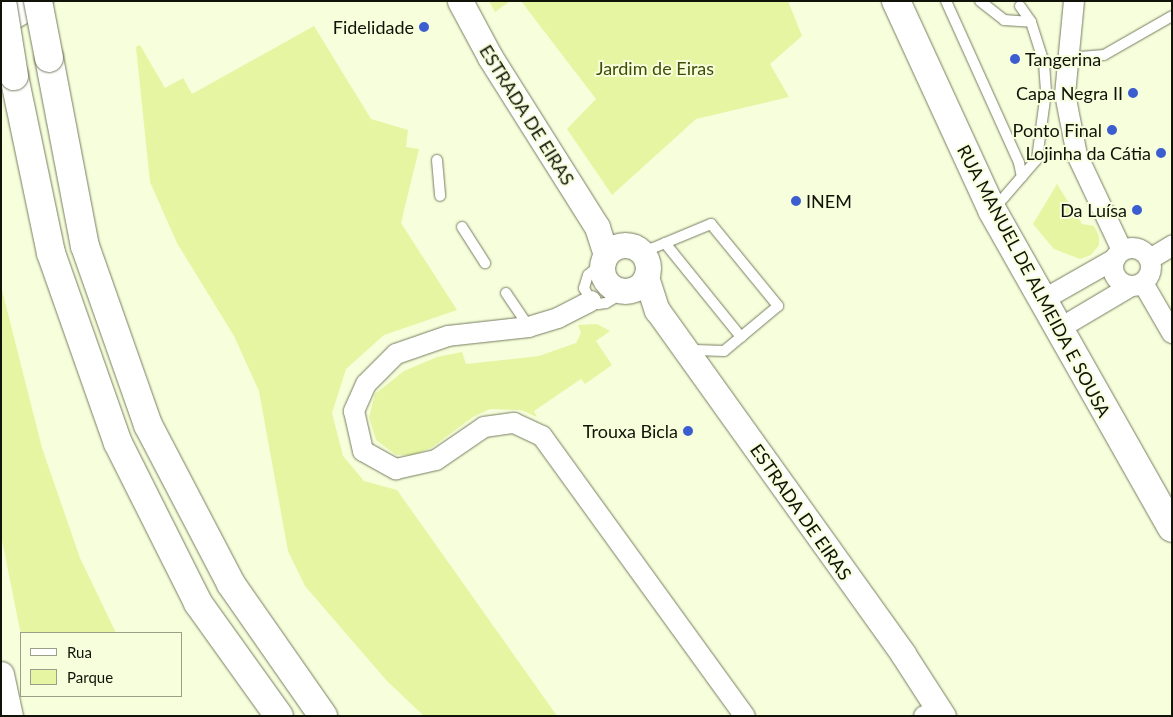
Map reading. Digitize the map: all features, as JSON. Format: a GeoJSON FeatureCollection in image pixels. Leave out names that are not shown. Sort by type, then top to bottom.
{"type":"FeatureCollection","features":[{"type":"Feature","properties":{"kind":"main road"},"geometry":{"type":"LineString","coordinates":[[2,1],[14,76],[51,253],[118,443],[198,603],[279,716]]}},
{"type":"Feature","properties":{"kind":"main road"},"geometry":{"type":"LineString","coordinates":[[39,1],[85,246],[148,425],[231,584],[323,716]]}},
{"type":"Feature","properties":{"kind":"main road","name":"RUA MANUEL DE ALMEIDA E SOUSA"},"geometry":{"type":"LineString","coordinates":[[896,1],[992,210],[1057,330],[1172,528]]}},
{"type":"Feature","properties":{"kind":"street"},"geometry":{"type":"LineString","coordinates":[[1,23],[39,1]]}},
{"type":"Feature","properties":{"kind":"street","name":"ESTRADA DE EIRAS"},"geometry":{"type":"LineString","coordinates":[[460,1],[490,57],[597,227],[631,256],[656,310],[903,654],[936,714]]}},
{"type":"Feature","properties":{"kind":"street"},"geometry":{"type":"LineString","coordinates":[[1074,1],[1064,94],[1077,155],[1119,255],[1116,277],[1137,285],[1172,332]]}},
{"type":"Feature","properties":{"kind":"street"},"geometry":{"type":"LineString","coordinates":[[1150,259],[1172,246]]}},
{"type":"Feature","properties":{"kind":"street"},"geometry":{"type":"LineString","coordinates":[[1041,301],[1119,255],[1141,250],[1150,259],[1151,272],[1137,285],[1057,330]]}},
{"type":"Feature","properties":{"kind":"street"},"geometry":{"type":"LineString","coordinates":[[626,291],[638,286],[631,256]]}},
{"type":"Feature","properties":{"kind":"street","name":"ESTRADA DE EIRAS"},"geometry":{"type":"LineString","coordinates":[[631,256],[608,284],[626,291],[656,310]]}},
{"type":"Feature","properties":{"kind":"street"},"geometry":{"type":"LineString","coordinates":[[591,300],[558,318],[529,327],[448,336],[396,354],[366,384],[354,411],[363,451],[396,469],[436,460],[484,427],[514,423],[542,436],[745,716]]}},
{"type":"Feature","properties":{"kind":"street"},"geometry":{"type":"LineString","coordinates":[[1,674],[10,716]]}},
{"type":"Feature","properties":{"kind":"lane"},"geometry":{"type":"LineString","coordinates":[[946,1],[1019,162],[1022,177]]}},
{"type":"Feature","properties":{"kind":"lane"},"geometry":{"type":"LineString","coordinates":[[980,1],[1004,20],[1030,22]]}},
{"type":"Feature","properties":{"kind":"lane"},"geometry":{"type":"LineString","coordinates":[[992,210],[1037,159],[1046,92],[1044,63],[1030,22],[1020,6]]}},
{"type":"Feature","properties":{"kind":"lane"},"geometry":{"type":"LineString","coordinates":[[1068,58],[1104,54],[1172,16]]}},
{"type":"Feature","properties":{"kind":"lane"},"geometry":{"type":"LineString","coordinates":[[437,160],[440,196]]}},
{"type":"Feature","properties":{"kind":"lane"},"geometry":{"type":"LineString","coordinates":[[626,291],[606,303],[598,304],[591,300],[584,288],[588,275],[710,224],[778,306],[724,351],[686,350]]}},
{"type":"Feature","properties":{"kind":"lane"},"geometry":{"type":"LineString","coordinates":[[462,228],[485,263]]}},
{"type":"Feature","properties":{"kind":"lane"},"geometry":{"type":"LineString","coordinates":[[631,256],[742,337]]}},
{"type":"Feature","properties":{"kind":"lane"},"geometry":{"type":"LineString","coordinates":[[506,293],[529,327]]}},
{"type":"Feature","properties":{"kind":"green space"},"geometry":{"type":"Polygon","coordinates":[[[489,1],[510,1],[495,12],[489,1]]]}},
{"type":"Feature","properties":{"kind":"green space","name":"Jardim de Eiras"},"geometry":{"type":"Polygon","coordinates":[[[521,1],[788,1],[802,36],[770,64],[789,97],[696,119],[612,195],[567,129],[596,99],[521,1]]]}},
{"type":"Feature","properties":{"kind":"green space"},"geometry":{"type":"Polygon","coordinates":[[[314,26],[371,119],[408,130],[406,147],[419,149],[401,223],[457,310],[384,335],[346,369],[332,413],[343,456],[364,481],[397,490],[557,716],[424,716],[387,681],[305,586],[288,551],[259,391],[234,336],[177,243],[150,182],[136,47],[140,45],[165,88],[183,78],[192,94],[314,26]]]}},
{"type":"Feature","properties":{"kind":"green space"},"geometry":{"type":"Polygon","coordinates":[[[1057,184],[1082,224],[1094,226],[1099,236],[1099,245],[1091,255],[1080,259],[1054,249],[1033,224],[1057,184]]]}},
{"type":"Feature","properties":{"kind":"green space"},"geometry":{"type":"Polygon","coordinates":[[[1,286],[42,448],[80,558],[116,632],[20,632],[1,535],[1,286]]]}},
{"type":"Feature","properties":{"kind":"green space"},"geometry":{"type":"Polygon","coordinates":[[[597,324],[610,331],[596,341],[612,365],[585,384],[581,379],[534,411],[537,417],[521,410],[490,409],[473,417],[431,448],[413,455],[396,455],[376,440],[369,417],[375,394],[404,371],[437,357],[462,352],[466,364],[539,356],[576,343],[581,333],[578,325],[597,324]]]}},
{"type":"Feature","properties":{"kind":"place","name":"Fidelidade"},"geometry":{"type":"Point","coordinates":[424,27]}},
{"type":"Feature","properties":{"kind":"place","name":"Tangerina"},"geometry":{"type":"Point","coordinates":[1015,59]}},
{"type":"Feature","properties":{"kind":"place","name":"Capa Negra II"},"geometry":{"type":"Point","coordinates":[1133,93]}},
{"type":"Feature","properties":{"kind":"place","name":"Ponto Final"},"geometry":{"type":"Point","coordinates":[1112,130]}},
{"type":"Feature","properties":{"kind":"place","name":"Lojinha da Cátia"},"geometry":{"type":"Point","coordinates":[1161,153]}},
{"type":"Feature","properties":{"kind":"place","name":"INEM"},"geometry":{"type":"Point","coordinates":[796,201]}},
{"type":"Feature","properties":{"kind":"place","name":"Da Luísa"},"geometry":{"type":"Point","coordinates":[1137,210]}},
{"type":"Feature","properties":{"kind":"place","name":"Trouxa Bicla"},"geometry":{"type":"Point","coordinates":[688,431]}}]}
